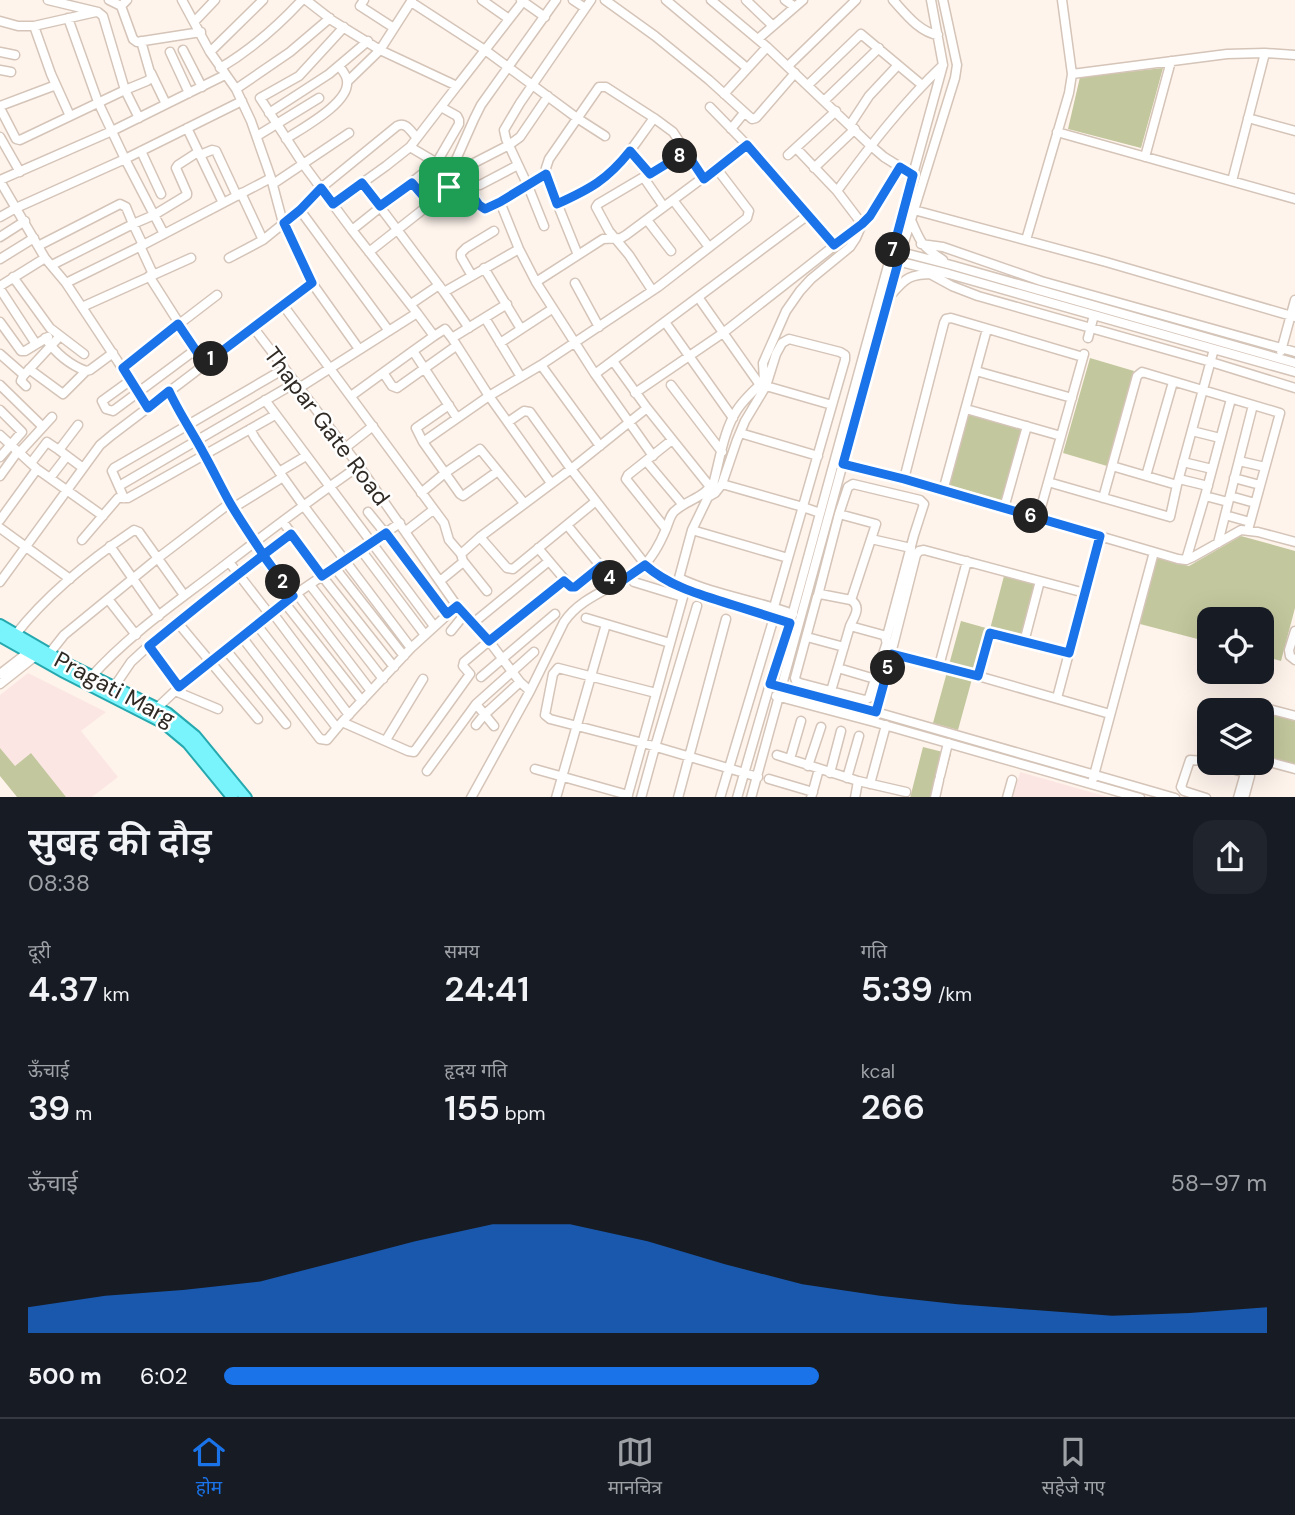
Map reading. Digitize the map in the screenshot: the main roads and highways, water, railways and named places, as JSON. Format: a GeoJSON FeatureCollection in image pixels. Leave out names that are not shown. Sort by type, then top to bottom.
{"type":"FeatureCollection","features":[{"type":"Feature","properties":{"kind":"main road","name":"Pragati Marg"},"geometry":{"type":"LineString","coordinates":[[0,625],[16,634],[62,671],[164,723],[188,743],[233,797]]}},
{"type":"Feature","properties":{"kind":"main road","name":"Pragati Marg"},"geometry":{"type":"LineString","coordinates":[[0,636],[38,651],[167,713],[195,736],[246,797]]}}]}
